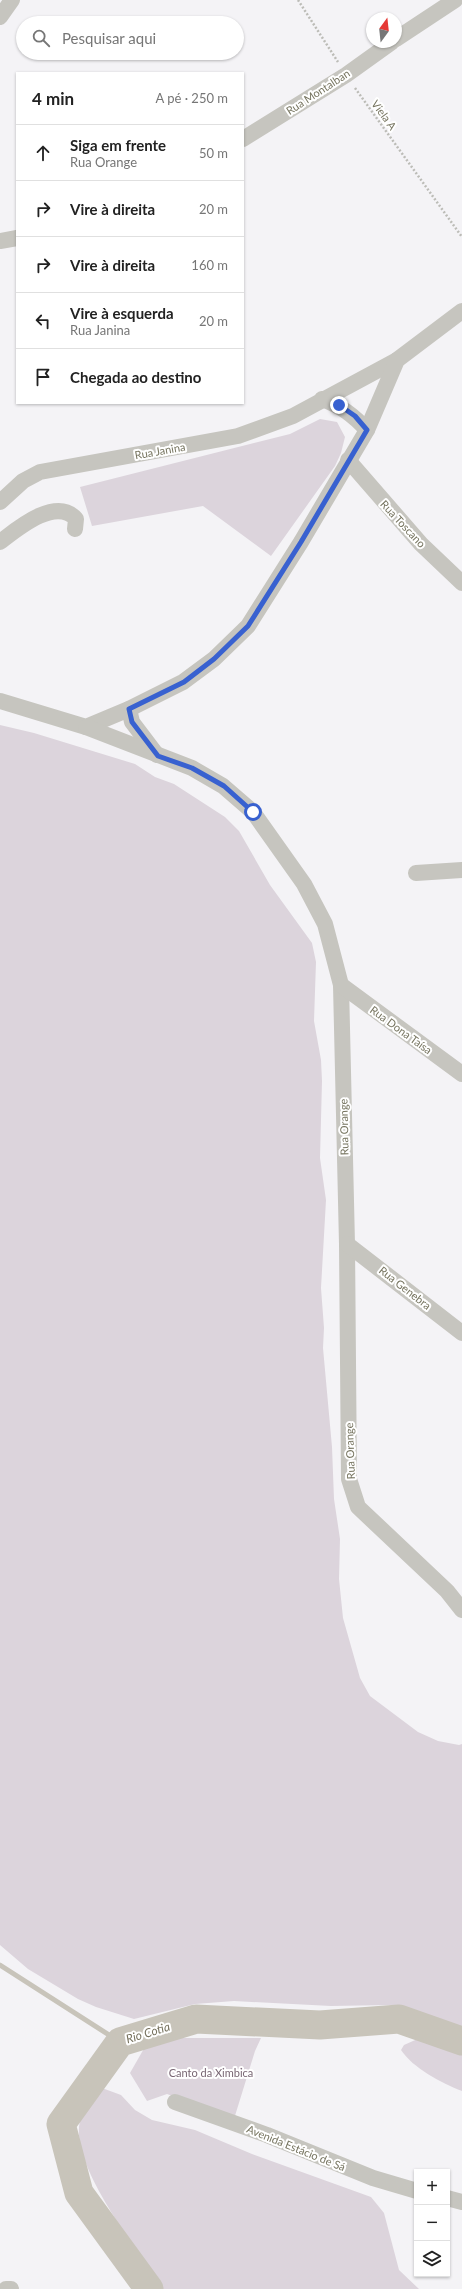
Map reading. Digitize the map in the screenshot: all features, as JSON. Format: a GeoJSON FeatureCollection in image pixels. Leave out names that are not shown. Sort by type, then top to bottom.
{"type":"FeatureCollection","features":[{"type":"Feature","properties":{"kind":"street"},"geometry":{"type":"LineString","coordinates":[[0,17],[12,0]]}},
{"type":"Feature","properties":{"kind":"street"},"geometry":{"type":"LineString","coordinates":[[402,35],[455,0]]}},
{"type":"Feature","properties":{"kind":"street","name":"Rua Montalban"},"geometry":{"type":"LineString","coordinates":[[244,138],[346,75],[384,48]]}},
{"type":"Feature","properties":{"kind":"street"},"geometry":{"type":"LineString","coordinates":[[0,242],[16,238]]}},
{"type":"Feature","properties":{"kind":"street","name":"Rua Janina"},"geometry":{"type":"LineString","coordinates":[[0,502],[23,481],[40,472],[238,436],[294,416],[322,399],[398,360],[462,311]]}},
{"type":"Feature","properties":{"kind":"street"},"geometry":{"type":"LineString","coordinates":[[86,727],[129,709],[184,682],[214,659],[248,626],[301,542],[367,430],[398,360]]}},
{"type":"Feature","properties":{"kind":"street"},"geometry":{"type":"LineString","coordinates":[[322,399],[355,416],[367,430]]}},
{"type":"Feature","properties":{"kind":"street","name":"Rua Toscano"},"geometry":{"type":"LineString","coordinates":[[348,460],[421,544],[462,583]]}},
{"type":"Feature","properties":{"kind":"street"},"geometry":{"type":"LineString","coordinates":[[0,542],[32,519],[49,512],[64,511],[72,514],[76,519],[75,529]]}},
{"type":"Feature","properties":{"kind":"street","name":"Rua Orange"},"geometry":{"type":"LineString","coordinates":[[0,701],[86,727],[192,768],[224,786],[253,812],[304,884],[325,924],[341,985],[347,1244],[349,1471],[358,1507],[447,1591],[462,1610]]}},
{"type":"Feature","properties":{"kind":"street"},"geometry":{"type":"LineString","coordinates":[[129,709],[132,722],[158,756]]}},
{"type":"Feature","properties":{"kind":"street"},"geometry":{"type":"LineString","coordinates":[[416,873],[462,870]]}},
{"type":"Feature","properties":{"kind":"street","name":"Rua Dona Taísa"},"geometry":{"type":"LineString","coordinates":[[341,985],[462,1074]]}},
{"type":"Feature","properties":{"kind":"street","name":"Rua Genebra"},"geometry":{"type":"LineString","coordinates":[[347,1244],[462,1333]]}},
{"type":"Feature","properties":{"kind":"street","name":"Avenida Estácio de Sá"},"geometry":{"type":"LineString","coordinates":[[175,2102],[267,2136],[373,2178],[414,2190]]}},
{"type":"Feature","properties":{"kind":"street"},"geometry":{"type":"LineString","coordinates":[[450,2199],[462,2202]]}},
{"type":"Feature","properties":{"kind":"street"},"geometry":{"type":"LineString","coordinates":[[6,2289],[11,2289]]}},
{"type":"Feature","properties":{"kind":"path","name":"Viela A"},"geometry":{"type":"LineString","coordinates":[[298,0],[346,75],[462,237]]}},
{"type":"Feature","properties":{"kind":"green space"},"geometry":{"type":"Polygon","coordinates":[[[320,419],[337,422],[345,437],[341,453],[335,466],[271,556],[203,506],[92,526],[80,487],[290,434],[320,419]]]}},
{"type":"Feature","properties":{"kind":"green space"},"geometry":{"type":"Polygon","coordinates":[[[0,725],[34,733],[135,764],[155,777],[174,784],[225,817],[239,831],[270,885],[312,943],[316,962],[314,1021],[321,1060],[322,1081],[320,1158],[326,1200],[321,1288],[324,1328],[323,1348],[332,1447],[334,1499],[340,1539],[339,1579],[343,1618],[360,1678],[370,1696],[418,1732],[438,1741],[459,1745],[462,1744],[462,2031],[409,2010],[390,2005],[331,2006],[234,2001],[195,2004],[134,2019],[96,2007],[78,1999],[28,1969],[0,1945],[0,725]]]}},
{"type":"Feature","properties":{"kind":"green space"},"geometry":{"type":"Polygon","coordinates":[[[422,2037],[462,2047],[462,2091],[445,2084],[428,2074],[406,2057],[401,2050],[404,2045],[422,2037]]]}},
{"type":"Feature","properties":{"kind":"green space","name":"Canto da Ximbica"},"geometry":{"type":"Polygon","coordinates":[[[150,2038],[261,2038],[255,2051],[234,2119],[167,2094],[147,2101],[130,2073],[150,2038]]]}},
{"type":"Feature","properties":{"kind":"green space"},"geometry":{"type":"Polygon","coordinates":[[[102,2088],[121,2095],[135,2110],[152,2120],[195,2130],[252,2154],[371,2197],[384,2213],[399,2270],[419,2289],[159,2289],[95,2183],[85,2160],[79,2139],[80,2121],[86,2107],[102,2088]]]}},
{"type":"Feature","properties":{"kind":"waterway"},"geometry":{"type":"LineString","coordinates":[[0,1965],[120,2042]]}},
{"type":"Feature","properties":{"kind":"waterway","name":"Rio Cotia"},"geometry":{"type":"LineString","coordinates":[[149,2289],[79,2193],[61,2124],[120,2042],[196,2019],[320,2025],[399,2019],[462,2041]]}},
{"type":"Feature","properties":{"kind":"route"},"geometry":{"type":"LineString","coordinates":[[253,812],[224,786],[192,768],[158,756],[132,722],[129,709],[184,682],[214,659],[248,626],[301,542],[356,446],[367,430],[355,416],[339,405]]}}]}
